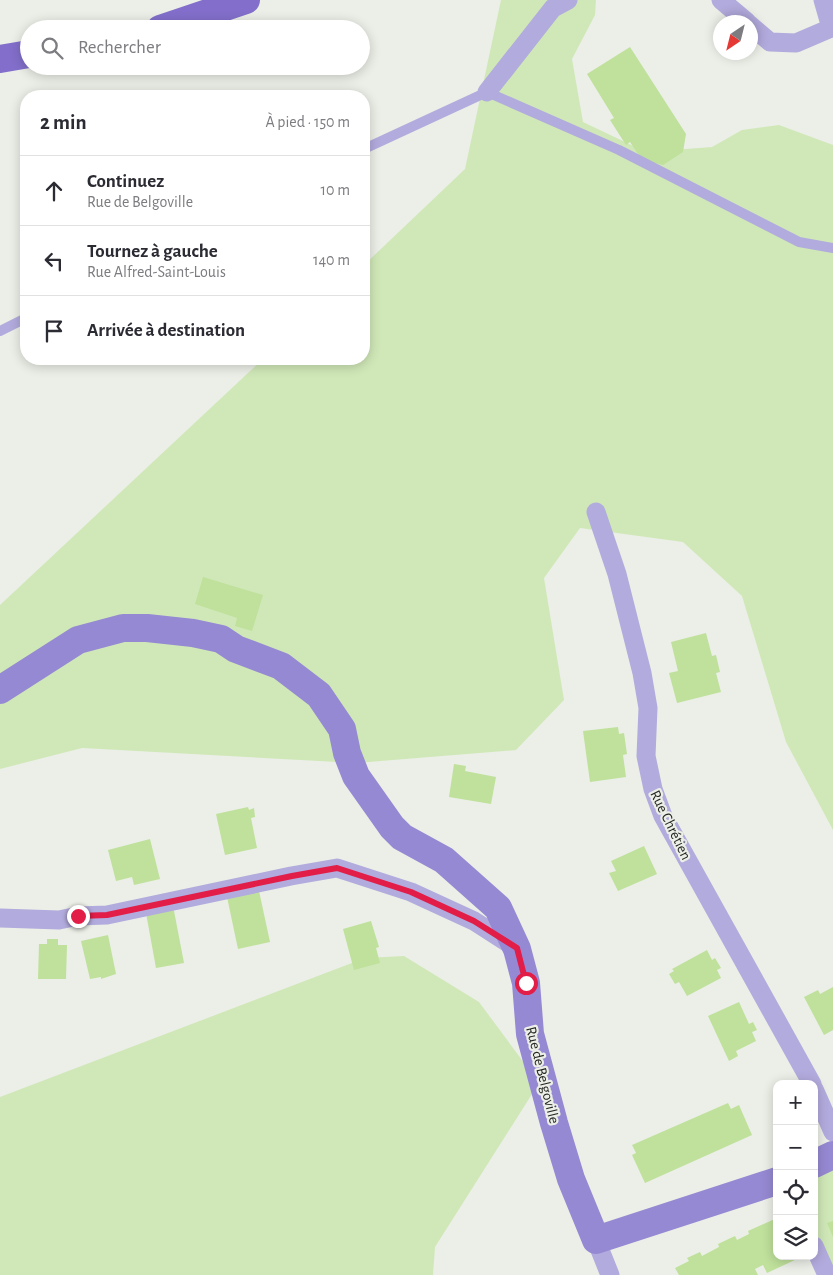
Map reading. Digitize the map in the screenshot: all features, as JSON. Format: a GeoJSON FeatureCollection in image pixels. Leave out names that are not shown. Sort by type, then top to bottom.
{"type":"FeatureCollection","features":[{"type":"Feature","properties":{"kind":"main road"},"geometry":{"type":"LineString","coordinates":[[187,20],[246,0]]}},
{"type":"Feature","properties":{"kind":"main road"},"geometry":{"type":"LineString","coordinates":[[0,60],[20,56]]}},
{"type":"Feature","properties":{"kind":"street"},"geometry":{"type":"LineString","coordinates":[[487,92],[553,8],[568,0]]}},
{"type":"Feature","properties":{"kind":"street"},"geometry":{"type":"LineString","coordinates":[[721,0],[739,15]]}},
{"type":"Feature","properties":{"kind":"street"},"geometry":{"type":"LineString","coordinates":[[758,32],[770,42],[796,43],[832,30],[823,0]]}},
{"type":"Feature","properties":{"kind":"street","name":"Rue Chrétien"},"geometry":{"type":"LineString","coordinates":[[596,512],[617,574],[642,672],[648,708],[646,756],[653,789],[664,816],[810,1080]]}},
{"type":"Feature","properties":{"kind":"street","name":"Rue de Belgoville"},"geometry":{"type":"LineString","coordinates":[[0,690],[78,640],[123,628],[147,628],[193,633],[221,639],[236,649],[281,666],[319,695],[342,729],[347,753],[356,776],[392,827],[402,838],[444,860],[498,908],[517,948],[526,983],[530,1034],[554,1123],[577,1195],[596,1240]]}},
{"type":"Feature","properties":{"kind":"street"},"geometry":{"type":"LineString","coordinates":[[0,918],[59,920],[78,916],[107,915],[337,868],[411,892],[474,921],[517,948]]}},
{"type":"Feature","properties":{"kind":"street"},"geometry":{"type":"LineString","coordinates":[[818,1098],[833,1132]]}},
{"type":"Feature","properties":{"kind":"street"},"geometry":{"type":"LineString","coordinates":[[818,1162],[833,1155]]}},
{"type":"Feature","properties":{"kind":"street"},"geometry":{"type":"LineString","coordinates":[[610,1275],[596,1240],[773,1182]]}},
{"type":"Feature","properties":{"kind":"street"},"geometry":{"type":"LineString","coordinates":[[818,1254],[828,1275]]}},
{"type":"Feature","properties":{"kind":"lane"},"geometry":{"type":"LineString","coordinates":[[370,146],[487,92],[618,150],[799,242],[833,248]]}},
{"type":"Feature","properties":{"kind":"lane"},"geometry":{"type":"LineString","coordinates":[[0,331],[20,321]]}},
{"type":"Feature","properties":{"kind":"green space"},"geometry":{"type":"Polygon","coordinates":[[[501,0],[596,0],[595,15],[572,59],[583,122],[646,152],[712,147],[742,130],[779,125],[833,145],[833,830],[786,742],[742,596],[683,542],[580,528],[544,578],[564,700],[516,750],[356,763],[82,748],[0,769],[0,605],[257,365],[370,365],[370,259],[465,169],[501,0]]]}},
{"type":"Feature","properties":{"kind":"green space"},"geometry":{"type":"Polygon","coordinates":[[[404,956],[479,1002],[539,1083],[435,1247],[433,1275],[0,1275],[0,1097],[365,958],[404,956]]]}},
{"type":"Feature","properties":{"kind":"green space"},"geometry":{"type":"Polygon","coordinates":[[[833,1154],[833,1275],[818,1252],[818,1162],[833,1154]]]}},
{"type":"Feature","properties":{"kind":"building"},"geometry":{"type":"Polygon","coordinates":[[[630,47],[686,134],[683,152],[663,165],[642,160],[630,142],[626,145],[610,120],[614,118],[587,74],[630,47]]]}},
{"type":"Feature","properties":{"kind":"building"},"geometry":{"type":"Polygon","coordinates":[[[203,577],[263,595],[252,631],[235,626],[237,618],[195,604],[203,577]]]}},
{"type":"Feature","properties":{"kind":"building"},"geometry":{"type":"Polygon","coordinates":[[[706,633],[712,656],[716,655],[720,672],[716,673],[721,692],[677,703],[669,673],[678,671],[671,642],[706,633]]]}},
{"type":"Feature","properties":{"kind":"building"},"geometry":{"type":"Polygon","coordinates":[[[618,727],[619,734],[624,733],[627,754],[623,755],[626,777],[590,782],[583,731],[618,727]]]}},
{"type":"Feature","properties":{"kind":"building"},"geometry":{"type":"Polygon","coordinates":[[[454,764],[466,766],[465,771],[496,777],[491,804],[449,797],[454,764]]]}},
{"type":"Feature","properties":{"kind":"building"},"geometry":{"type":"Polygon","coordinates":[[[248,807],[249,810],[254,808],[255,817],[251,818],[257,848],[225,855],[216,814],[248,807]]]}},
{"type":"Feature","properties":{"kind":"building"},"geometry":{"type":"Polygon","coordinates":[[[150,839],[160,879],[134,885],[132,877],[116,881],[108,850],[150,839]]]}},
{"type":"Feature","properties":{"kind":"building"},"geometry":{"type":"Polygon","coordinates":[[[644,846],[657,874],[618,891],[609,873],[616,871],[611,861],[644,846]]]}},
{"type":"Feature","properties":{"kind":"building"},"geometry":{"type":"Polygon","coordinates":[[[259,891],[270,942],[238,949],[227,897],[259,891]]]}},
{"type":"Feature","properties":{"kind":"building"},"geometry":{"type":"Polygon","coordinates":[[[172,909],[174,911],[184,963],[156,968],[146,913],[172,909]]]}},
{"type":"Feature","properties":{"kind":"building"},"geometry":{"type":"Polygon","coordinates":[[[371,921],[379,947],[376,948],[380,963],[354,970],[343,929],[371,921]]]}},
{"type":"Feature","properties":{"kind":"building"},"geometry":{"type":"Polygon","coordinates":[[[108,935],[116,974],[101,979],[101,977],[90,979],[81,941],[108,935]]]}},
{"type":"Feature","properties":{"kind":"building"},"geometry":{"type":"Polygon","coordinates":[[[47,939],[58,939],[58,945],[67,945],[66,979],[38,979],[39,944],[47,944],[47,939]]]}},
{"type":"Feature","properties":{"kind":"building"},"geometry":{"type":"Polygon","coordinates":[[[707,950],[712,960],[715,958],[721,968],[717,970],[721,978],[687,996],[679,982],[675,984],[669,974],[674,971],[672,969],[707,950]]]}},
{"type":"Feature","properties":{"kind":"building"},"geometry":{"type":"Polygon","coordinates":[[[833,987],[833,1030],[824,1035],[804,997],[818,990],[820,994],[833,987]]]}},
{"type":"Feature","properties":{"kind":"building"},"geometry":{"type":"Polygon","coordinates":[[[739,1002],[749,1024],[753,1022],[757,1030],[752,1032],[756,1041],[736,1051],[738,1056],[729,1061],[708,1016],[739,1002]]]}},
{"type":"Feature","properties":{"kind":"building"},"geometry":{"type":"Polygon","coordinates":[[[728,1103],[731,1109],[739,1105],[752,1135],[645,1183],[632,1155],[636,1153],[632,1145],[728,1103]]]}},
{"type":"Feature","properties":{"kind":"building"},"geometry":{"type":"Polygon","coordinates":[[[773,1220],[773,1260],[795,1260],[767,1273],[763,1265],[755,1269],[758,1275],[679,1275],[675,1268],[689,1261],[687,1258],[700,1252],[702,1256],[719,1247],[718,1244],[735,1236],[737,1240],[749,1234],[748,1231],[773,1220]]]}},
{"type":"Feature","properties":{"kind":"building"},"geometry":{"type":"Polygon","coordinates":[[[833,1221],[833,1237],[827,1223],[833,1221]]]}},
{"type":"Feature","properties":{"kind":"route"},"geometry":{"type":"LineString","coordinates":[[78,916],[107,915],[337,868],[411,892],[441,908],[474,921],[517,948],[526,983]]}}]}
